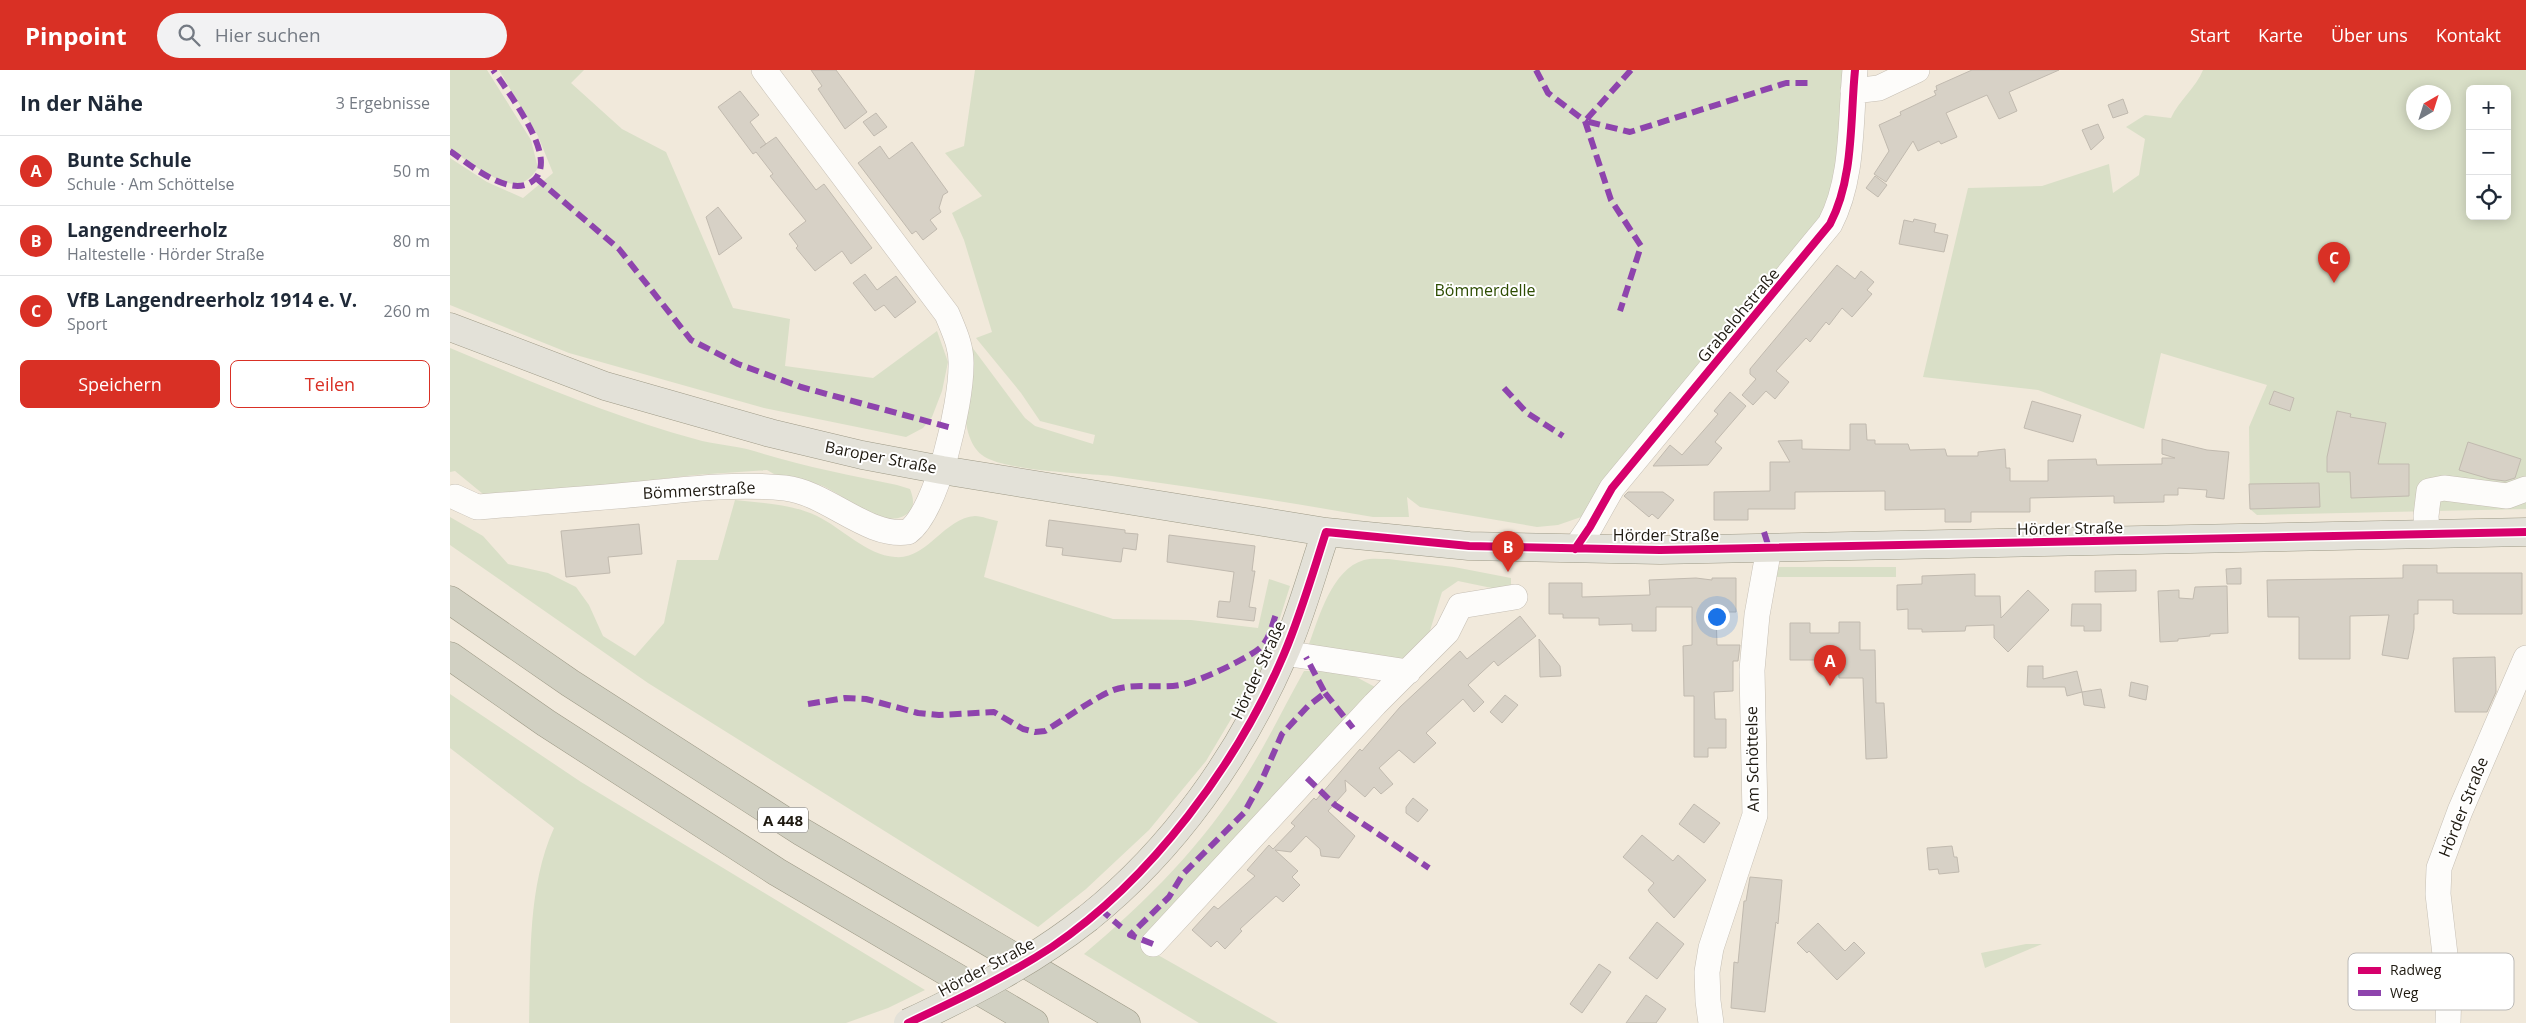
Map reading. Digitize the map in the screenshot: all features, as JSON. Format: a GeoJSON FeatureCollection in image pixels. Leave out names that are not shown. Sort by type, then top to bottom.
{"type":"FeatureCollection","features":[{"type":"Feature","properties":{"kind":"highway","name":"A 448"},"geometry":{"type":"LineString","coordinates":[[450,600],[570,683],[802,832],[1126,1023]]}},
{"type":"Feature","properties":{"kind":"highway","name":"A 448"},"geometry":{"type":"LineString","coordinates":[[450,656],[546,723],[769,866],[1034,1023]]}},
{"type":"Feature","properties":{"kind":"main road","name":"Baroper Straße"},"geometry":{"type":"LineString","coordinates":[[450,327],[605,386],[770,433],[862,455],[942,470],[1326,532]]}},
{"type":"Feature","properties":{"kind":"main road","name":"Hörder Straße"},"geometry":{"type":"LineString","coordinates":[[908,1023],[980,989],[1053,946],[1088,918],[1145,865],[1180,826],[1210,788],[1256,711],[1284,653],[1326,532],[1469,546],[1575,549],[1769,548],[2526,532]]}},
{"type":"Feature","properties":{"kind":"street","name":"Bömmerstraße"},"geometry":{"type":"LineString","coordinates":[[455,497],[477,507],[719,486],[779,488],[814,496],[888,532],[908,532],[918,523],[942,470],[962,367],[960,350],[953,327],[947,314],[925,284],[764,70]]}},
{"type":"Feature","properties":{"kind":"street"},"geometry":{"type":"LineString","coordinates":[[1854,81],[1879,88],[1917,70]]}},
{"type":"Feature","properties":{"kind":"street","name":"Grabelohstraße"},"geometry":{"type":"LineString","coordinates":[[1575,549],[1612,488],[1830,224],[1840,202],[1845,183],[1854,81]]}},
{"type":"Feature","properties":{"kind":"street"},"geometry":{"type":"LineString","coordinates":[[2428,533],[2426,516],[2429,491],[2444,488],[2507,496],[2526,489]]}},
{"type":"Feature","properties":{"kind":"street","name":"Am Schöttelse"},"geometry":{"type":"LineString","coordinates":[[1712,1023],[1708,1002],[1707,972],[1711,948],[1754,815],[1752,670],[1758,615],[1769,548]]}},
{"type":"Feature","properties":{"kind":"street"},"geometry":{"type":"LineString","coordinates":[[1153,944],[1447,632],[1460,606],[1515,597]]}},
{"type":"Feature","properties":{"kind":"street","name":"Hörder Straße"},"geometry":{"type":"LineString","coordinates":[[1284,653],[1408,672]]}},
{"type":"Feature","properties":{"kind":"street","name":"Hörder Straße"},"geometry":{"type":"LineString","coordinates":[[2444,953],[2438,894],[2439,868],[2460,810],[2526,658]]}},
{"type":"Feature","properties":{"kind":"street","name":"Hörder Straße"},"geometry":{"type":"LineString","coordinates":[[2448,1010],[2448,1023]]}},
{"type":"Feature","properties":{"kind":"green space"},"geometry":{"type":"Polygon","coordinates":[[[450,70],[487,70],[531,140],[538,168],[526,181],[516,184],[500,180],[482,171],[450,149],[450,70]]]}},
{"type":"Feature","properties":{"kind":"green space"},"geometry":{"type":"Polygon","coordinates":[[[499,70],[584,70],[571,83],[622,129],[666,152],[733,308],[790,319],[785,366],[873,378],[937,331],[948,362],[942,391],[932,417],[923,428],[906,437],[764,408],[569,353],[450,305],[450,158],[487,182],[523,198],[553,173],[538,136],[499,70]]]}},
{"type":"Feature","properties":{"kind":"green space","name":"Bömmerdelle"},"geometry":{"type":"Polygon","coordinates":[[[975,70],[1845,70],[1835,180],[1826,212],[1581,517],[1558,525],[1537,527],[1420,507],[1407,497],[1409,517],[1373,517],[1112,476],[1024,468],[1007,465],[982,455],[968,433],[965,418],[965,386],[969,343],[1025,418],[1035,426],[1093,444],[1095,435],[1040,421],[1021,393],[976,338],[992,332],[964,240],[952,213],[982,196],[945,153],[964,146],[975,70]]]}},
{"type":"Feature","properties":{"kind":"green space"},"geometry":{"type":"Polygon","coordinates":[[[2203,70],[2526,70],[2526,509],[2257,515],[2250,509],[2249,427],[2267,385],[2161,353],[2144,429],[2038,390],[1923,377],[1968,188],[2042,186],[2109,164],[2113,193],[2139,175],[2145,139],[2126,127],[2145,115],[2171,118],[2178,105],[2192,88],[2203,70]]]}},
{"type":"Feature","properties":{"kind":"green space"},"geometry":{"type":"Polygon","coordinates":[[[450,348],[571,397],[664,430],[702,441],[747,449],[807,466],[910,489],[913,506],[910,511],[901,517],[879,516],[866,511],[823,486],[805,480],[774,474],[767,470],[695,475],[499,498],[483,494],[455,471],[450,472],[450,348]]]}},
{"type":"Feature","properties":{"kind":"green space"},"geometry":{"type":"Polygon","coordinates":[[[735,500],[777,505],[807,512],[826,521],[864,546],[884,555],[895,557],[917,552],[964,518],[978,516],[998,521],[984,577],[1113,619],[1191,620],[1258,628],[1269,579],[1290,586],[1267,659],[1206,761],[1149,830],[1086,889],[1038,927],[648,683],[450,545],[450,517],[483,536],[508,564],[548,573],[576,587],[589,605],[603,636],[635,656],[664,623],[677,560],[718,560],[735,500]]]}},
{"type":"Feature","properties":{"kind":"green space"},"geometry":{"type":"Polygon","coordinates":[[[1388,559],[1454,567],[1511,578],[1511,592],[1458,581],[1442,592],[1428,637],[1405,658],[1372,658],[1309,644],[1328,595],[1343,573],[1353,565],[1364,560],[1388,559]]]}},
{"type":"Feature","properties":{"kind":"green space"},"geometry":{"type":"Polygon","coordinates":[[[1775,567],[1896,567],[1896,577],[1775,577],[1775,567]]]}},
{"type":"Feature","properties":{"kind":"green space"},"geometry":{"type":"Polygon","coordinates":[[[1304,671],[1345,671],[1375,687],[1142,946],[1278,1023],[1199,1023],[1084,954],[1173,871],[1212,824],[1255,761],[1304,671]]]}},
{"type":"Feature","properties":{"kind":"green space"},"geometry":{"type":"Polygon","coordinates":[[[450,694],[581,782],[925,990],[888,1008],[846,1023],[529,1023],[532,924],[535,899],[545,851],[554,828],[450,748],[450,694]]]}},
{"type":"Feature","properties":{"kind":"green space"},"geometry":{"type":"Polygon","coordinates":[[[2026,944],[2042,944],[1985,968],[1981,953],[2026,944]]]}},
{"type":"Feature","properties":{"kind":"building"},"geometry":{"type":"Polygon","coordinates":[[[811,70],[836,70],[867,112],[845,129],[818,89],[822,86],[811,70]]]}},
{"type":"Feature","properties":{"kind":"building"},"geometry":{"type":"Polygon","coordinates":[[[1972,70],[2059,70],[2009,92],[2017,111],[1999,119],[1987,95],[1946,113],[1957,137],[1941,144],[1939,141],[1918,151],[1913,141],[1886,182],[1874,174],[1889,151],[1879,125],[1901,115],[1900,112],[1936,95],[1934,91],[1937,90],[1936,86],[1972,70]]]}},
{"type":"Feature","properties":{"kind":"building"},"geometry":{"type":"Polygon","coordinates":[[[740,91],[759,115],[750,122],[766,144],[776,137],[816,190],[824,184],[872,248],[851,264],[842,251],[815,271],[796,248],[798,246],[789,234],[806,221],[770,176],[773,174],[756,152],[753,154],[718,107],[740,91]]]}},
{"type":"Feature","properties":{"kind":"building"},"geometry":{"type":"Polygon","coordinates":[[[2123,99],[2128,113],[2113,118],[2108,105],[2123,99]]]}},
{"type":"Feature","properties":{"kind":"building"},"geometry":{"type":"Polygon","coordinates":[[[876,113],[887,127],[874,136],[863,122],[876,113]]]}},
{"type":"Feature","properties":{"kind":"building"},"geometry":{"type":"Polygon","coordinates":[[[2098,124],[2104,138],[2091,150],[2082,130],[2098,124]]]}},
{"type":"Feature","properties":{"kind":"building"},"geometry":{"type":"Polygon","coordinates":[[[912,142],[948,192],[943,195],[939,208],[941,212],[930,220],[937,229],[923,240],[916,231],[912,234],[858,163],[880,146],[889,159],[912,142]]]}},
{"type":"Feature","properties":{"kind":"building"},"geometry":{"type":"Polygon","coordinates":[[[1875,176],[1887,185],[1878,197],[1866,188],[1875,176]]]}},
{"type":"Feature","properties":{"kind":"building"},"geometry":{"type":"Polygon","coordinates":[[[718,207],[742,238],[719,255],[706,217],[718,207]]]}},
{"type":"Feature","properties":{"kind":"building"},"geometry":{"type":"Polygon","coordinates":[[[1914,219],[1936,224],[1934,232],[1948,235],[1944,252],[1899,244],[1904,220],[1913,222],[1914,219]]]}},
{"type":"Feature","properties":{"kind":"building"},"geometry":{"type":"Polygon","coordinates":[[[1837,265],[1855,279],[1861,271],[1874,282],[1867,290],[1872,294],[1852,317],[1842,308],[1829,325],[1826,322],[1810,342],[1806,338],[1776,371],[1789,382],[1775,399],[1766,391],[1753,405],[1742,395],[1756,379],[1750,374],[1750,369],[1837,265]]]}},
{"type":"Feature","properties":{"kind":"building"},"geometry":{"type":"Polygon","coordinates":[[[865,274],[877,290],[896,276],[916,302],[895,318],[884,305],[875,311],[853,283],[865,274]]]}},
{"type":"Feature","properties":{"kind":"building"},"geometry":{"type":"Polygon","coordinates":[[[2274,391],[2294,398],[2290,411],[2269,404],[2274,391]]]}},
{"type":"Feature","properties":{"kind":"building"},"geometry":{"type":"Polygon","coordinates":[[[1730,392],[1746,406],[1715,442],[1722,448],[1708,465],[1653,466],[1670,445],[1682,455],[1718,414],[1714,411],[1730,392]]]}},
{"type":"Feature","properties":{"kind":"building"},"geometry":{"type":"Polygon","coordinates":[[[2032,401],[2081,415],[2073,442],[2024,428],[2032,401]]]}},
{"type":"Feature","properties":{"kind":"building"},"geometry":{"type":"Polygon","coordinates":[[[2337,411],[2351,414],[2350,417],[2386,423],[2378,464],[2409,464],[2409,496],[2351,498],[2350,472],[2327,472],[2327,457],[2337,411]]]}},
{"type":"Feature","properties":{"kind":"building"},"geometry":{"type":"Polygon","coordinates":[[[1850,424],[1866,424],[1867,440],[1875,440],[1875,444],[1908,444],[1910,450],[1945,449],[1947,456],[1978,456],[1978,452],[2005,449],[2006,468],[2010,468],[2010,481],[2048,481],[2048,460],[2096,459],[2097,465],[2162,464],[2162,458],[2175,458],[2162,454],[2162,439],[2207,450],[2229,452],[2224,499],[2206,497],[2207,490],[2178,488],[2178,495],[2164,495],[2164,502],[2114,503],[2114,496],[2030,498],[2030,512],[1971,512],[1971,522],[1945,522],[1945,509],[1885,510],[1885,491],[1795,492],[1795,509],[1748,509],[1748,520],[1714,520],[1714,492],[1770,491],[1770,462],[1790,462],[1778,441],[1802,440],[1802,449],[1850,450],[1850,424]]]}},
{"type":"Feature","properties":{"kind":"building"},"geometry":{"type":"Polygon","coordinates":[[[2468,442],[2521,459],[2515,478],[2505,481],[2490,479],[2459,470],[2468,442]]]}},
{"type":"Feature","properties":{"kind":"building"},"geometry":{"type":"Polygon","coordinates":[[[2319,483],[2320,507],[2250,509],[2249,484],[2319,483]]]}},
{"type":"Feature","properties":{"kind":"building"},"geometry":{"type":"Polygon","coordinates":[[[1628,492],[1663,492],[1674,500],[1658,519],[1652,514],[1649,517],[1624,496],[1628,492]]]}},
{"type":"Feature","properties":{"kind":"building"},"geometry":{"type":"Polygon","coordinates":[[[1049,520],[1125,530],[1125,533],[1138,534],[1136,550],[1123,548],[1121,562],[1062,555],[1063,548],[1046,546],[1049,520]]]}},
{"type":"Feature","properties":{"kind":"building"},"geometry":{"type":"Polygon","coordinates":[[[639,524],[642,554],[608,557],[610,573],[566,577],[561,531],[639,524]]]}},
{"type":"Feature","properties":{"kind":"building"},"geometry":{"type":"Polygon","coordinates":[[[1169,535],[1255,546],[1252,571],[1255,571],[1249,607],[1256,608],[1254,621],[1217,617],[1219,601],[1230,602],[1234,572],[1167,562],[1169,535]]]}},
{"type":"Feature","properties":{"kind":"building"},"geometry":{"type":"Polygon","coordinates":[[[2403,565],[2437,565],[2437,573],[2522,573],[2522,614],[2458,614],[2453,613],[2453,600],[2418,600],[2418,614],[2414,614],[2414,629],[2408,659],[2382,655],[2389,615],[2350,616],[2350,659],[2299,659],[2299,617],[2268,617],[2267,580],[2403,578],[2403,565]]]}},
{"type":"Feature","properties":{"kind":"building"},"geometry":{"type":"Polygon","coordinates":[[[2241,568],[2241,584],[2227,584],[2226,569],[2241,568]]]}},
{"type":"Feature","properties":{"kind":"building"},"geometry":{"type":"Polygon","coordinates":[[[2136,570],[2136,591],[2095,592],[2095,571],[2136,570]]]}},
{"type":"Feature","properties":{"kind":"building"},"geometry":{"type":"Polygon","coordinates":[[[1975,574],[1975,596],[2000,596],[2001,618],[2028,590],[2049,610],[2008,652],[1994,638],[1994,625],[1966,626],[1965,631],[1922,632],[1922,629],[1908,629],[1908,609],[1897,610],[1897,585],[1922,584],[1922,576],[1975,574]]]}},
{"type":"Feature","properties":{"kind":"building"},"geometry":{"type":"Polygon","coordinates":[[[1696,578],[1712,580],[1712,578],[1736,578],[1736,612],[1716,612],[1717,645],[1740,645],[1738,661],[1733,661],[1733,691],[1714,692],[1715,719],[1726,719],[1726,748],[1708,748],[1708,757],[1694,757],[1694,696],[1684,696],[1683,646],[1692,645],[1692,607],[1656,607],[1656,631],[1632,631],[1632,624],[1599,625],[1599,618],[1563,618],[1563,614],[1549,614],[1549,583],[1582,583],[1582,597],[1650,595],[1649,580],[1696,578]]]}},
{"type":"Feature","properties":{"kind":"building"},"geometry":{"type":"Polygon","coordinates":[[[2227,586],[2228,633],[2160,642],[2158,591],[2179,590],[2179,598],[2193,599],[2195,587],[2227,586]]]}},
{"type":"Feature","properties":{"kind":"building"},"geometry":{"type":"Polygon","coordinates":[[[2072,604],[2101,604],[2101,631],[2084,631],[2084,626],[2071,626],[2072,604]]]}},
{"type":"Feature","properties":{"kind":"building"},"geometry":{"type":"Polygon","coordinates":[[[1520,616],[1536,636],[1498,666],[1494,661],[1468,685],[1484,702],[1474,712],[1463,699],[1426,733],[1436,743],[1414,763],[1399,750],[1379,768],[1393,784],[1381,794],[1374,787],[1365,797],[1345,780],[1346,791],[1328,811],[1355,836],[1339,858],[1321,856],[1320,849],[1306,836],[1291,852],[1275,850],[1298,871],[1292,877],[1300,885],[1283,902],[1276,896],[1240,929],[1242,931],[1225,949],[1217,941],[1211,947],[1192,930],[1214,906],[1218,909],[1255,876],[1247,870],[1269,845],[1273,849],[1295,826],[1291,823],[1314,798],[1316,800],[1360,749],[1362,751],[1400,707],[1460,651],[1467,659],[1520,616]]]}},
{"type":"Feature","properties":{"kind":"building"},"geometry":{"type":"Polygon","coordinates":[[[1839,622],[1860,622],[1860,650],[1875,650],[1876,703],[1884,703],[1887,758],[1866,759],[1863,678],[1839,678],[1838,661],[1835,660],[1790,660],[1790,623],[1810,623],[1810,633],[1839,633],[1839,622]]]}},
{"type":"Feature","properties":{"kind":"building"},"geometry":{"type":"Polygon","coordinates":[[[1539,639],[1560,666],[1561,676],[1540,677],[1539,639]]]}},
{"type":"Feature","properties":{"kind":"building"},"geometry":{"type":"Polygon","coordinates":[[[2495,657],[2496,692],[2487,712],[2455,712],[2453,658],[2495,657]]]}},
{"type":"Feature","properties":{"kind":"building"},"geometry":{"type":"Polygon","coordinates":[[[2028,666],[2043,666],[2043,679],[2077,671],[2082,692],[2067,696],[2065,687],[2027,687],[2028,666]]]}},
{"type":"Feature","properties":{"kind":"building"},"geometry":{"type":"Polygon","coordinates":[[[2131,682],[2148,686],[2146,700],[2129,696],[2131,682]]]}},
{"type":"Feature","properties":{"kind":"building"},"geometry":{"type":"Polygon","coordinates":[[[2101,689],[2105,708],[2084,705],[2082,692],[2101,689]]]}},
{"type":"Feature","properties":{"kind":"building"},"geometry":{"type":"Polygon","coordinates":[[[1505,695],[1518,705],[1502,723],[1490,712],[1505,695]]]}},
{"type":"Feature","properties":{"kind":"building"},"geometry":{"type":"Polygon","coordinates":[[[1413,798],[1428,810],[1418,822],[1406,813],[1406,807],[1413,798]]]}},
{"type":"Feature","properties":{"kind":"building"},"geometry":{"type":"Polygon","coordinates":[[[1694,804],[1720,823],[1704,843],[1679,824],[1694,804]]]}},
{"type":"Feature","properties":{"kind":"building"},"geometry":{"type":"Polygon","coordinates":[[[1642,835],[1673,861],[1678,855],[1706,880],[1674,918],[1648,890],[1654,883],[1623,857],[1642,835]]]}},
{"type":"Feature","properties":{"kind":"building"},"geometry":{"type":"Polygon","coordinates":[[[1952,846],[1954,857],[1957,857],[1959,872],[1939,874],[1938,869],[1929,870],[1927,848],[1952,846]]]}},
{"type":"Feature","properties":{"kind":"building"},"geometry":{"type":"Polygon","coordinates":[[[1750,877],[1782,880],[1778,924],[1776,922],[1765,1012],[1731,1008],[1734,962],[1738,963],[1744,901],[1746,901],[1750,877]]]}},
{"type":"Feature","properties":{"kind":"building"},"geometry":{"type":"Polygon","coordinates":[[[1657,922],[1684,944],[1657,979],[1629,958],[1657,922]]]}},
{"type":"Feature","properties":{"kind":"building"},"geometry":{"type":"Polygon","coordinates":[[[1818,923],[1845,951],[1854,942],[1865,953],[1837,980],[1809,951],[1807,953],[1797,943],[1818,923]]]}},
{"type":"Feature","properties":{"kind":"building"},"geometry":{"type":"Polygon","coordinates":[[[1599,964],[1611,972],[1582,1013],[1570,1004],[1599,964]]]}},
{"type":"Feature","properties":{"kind":"building"},"geometry":{"type":"Polygon","coordinates":[[[1646,995],[1666,1009],[1656,1023],[1626,1023],[1646,995]]]}},
{"type":"Feature","properties":{"kind":"marked path"},"geometry":{"type":"LineString","coordinates":[[450,151],[480,172],[504,184],[526,185],[539,174],[541,157],[533,133],[493,70]]}},
{"type":"Feature","properties":{"kind":"marked path"},"geometry":{"type":"LineString","coordinates":[[1536,70],[1548,93],[1585,121],[1611,200],[1641,246],[1620,311]]}},
{"type":"Feature","properties":{"kind":"marked path"},"geometry":{"type":"LineString","coordinates":[[1631,70],[1585,121],[1630,132],[1786,83],[1808,83]]}},
{"type":"Feature","properties":{"kind":"marked path"},"geometry":{"type":"LineString","coordinates":[[536,178],[619,249],[691,340],[738,364],[801,387],[952,428]]}},
{"type":"Feature","properties":{"kind":"marked path"},"geometry":{"type":"LineString","coordinates":[[1504,388],[1527,413],[1563,436]]}},
{"type":"Feature","properties":{"kind":"marked path"},"geometry":{"type":"LineString","coordinates":[[1764,532],[1769,548]]}},
{"type":"Feature","properties":{"kind":"marked path"},"geometry":{"type":"LineString","coordinates":[[808,704],[845,698],[866,699],[918,713],[939,715],[994,712],[1023,729],[1035,732],[1045,731],[1087,704],[1119,688],[1180,685],[1198,680],[1236,663],[1262,646],[1269,635],[1276,614]]}},
{"type":"Feature","properties":{"kind":"marked path"},"geometry":{"type":"LineString","coordinates":[[1153,944],[1130,935],[1169,897],[1183,874],[1244,813],[1261,782],[1282,734],[1308,706],[1325,693],[1306,657]]}},
{"type":"Feature","properties":{"kind":"marked path"},"geometry":{"type":"LineString","coordinates":[[1325,693],[1353,728]]}},
{"type":"Feature","properties":{"kind":"marked path"},"geometry":{"type":"LineString","coordinates":[[1307,778],[1335,805],[1429,868]]}},
{"type":"Feature","properties":{"kind":"marked path"},"geometry":{"type":"LineString","coordinates":[[1100,909],[1121,927]]}},
{"type":"Feature","properties":{"kind":"cycle path"},"geometry":{"type":"LineString","coordinates":[[1575,549],[1612,488],[1830,224],[1838,206],[1847,169],[1855,70]]}},
{"type":"Feature","properties":{"kind":"cycle path"},"geometry":{"type":"LineString","coordinates":[[908,1023],[963,997],[1052,947],[1089,920],[1157,854],[1216,777],[1265,695],[1296,624],[1326,532],[1469,546],[1660,550],[2526,532]]}},
{"type":"Feature","properties":{"kind":"place","name":"VfB Langendreerholz 1914 e. V."},"geometry":{"type":"Point","coordinates":[2334,283]}},
{"type":"Feature","properties":{"kind":"place","name":"Langendreerholz"},"geometry":{"type":"Point","coordinates":[1508,572]}},
{"type":"Feature","properties":{"kind":"place","name":"Bunte Schule"},"geometry":{"type":"Point","coordinates":[1830,686]}}]}
